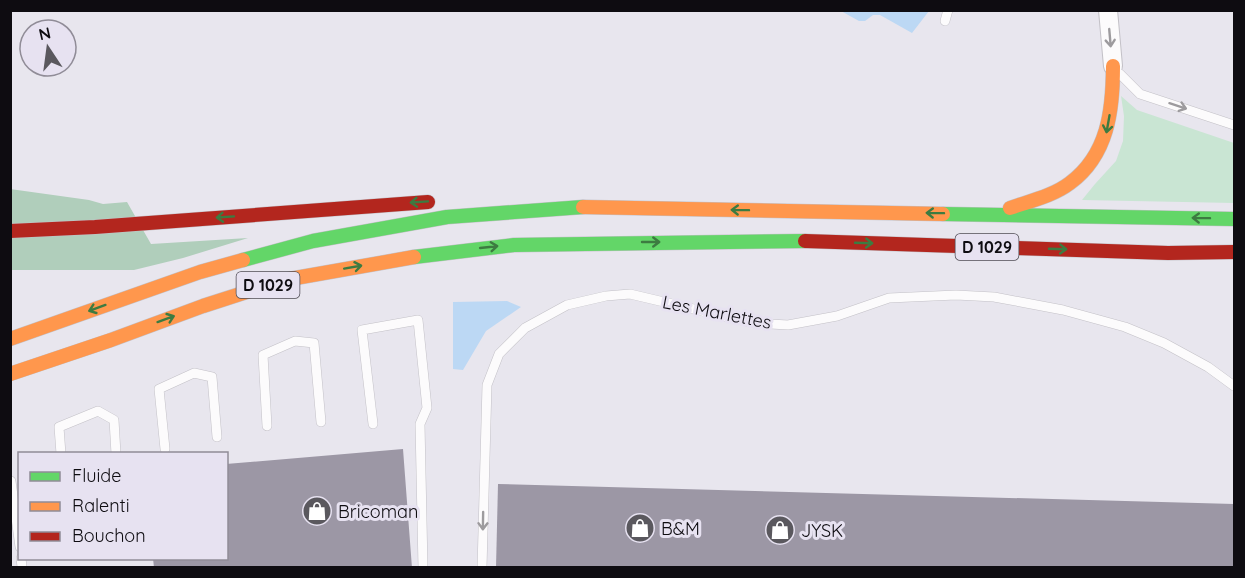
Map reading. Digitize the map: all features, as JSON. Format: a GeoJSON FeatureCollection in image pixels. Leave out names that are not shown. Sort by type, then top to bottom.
{"type":"FeatureCollection","features":[{"type":"Feature","properties":{"kind":"main road"},"geometry":{"type":"LineString","coordinates":[[482,202],[583,207],[993,214],[1069,184],[1091,162],[1099,151],[1107,132],[1113,88],[1113,66]]}},
{"type":"Feature","properties":{"kind":"main road"},"geometry":{"type":"LineString","coordinates":[[10,231],[95,227],[436,201]]}},
{"type":"Feature","properties":{"kind":"main road","name":"D 1029"},"geometry":{"type":"LineString","coordinates":[[10,339],[200,272],[313,241],[447,217],[583,207]]}},
{"type":"Feature","properties":{"kind":"main road","name":"D 1029"},"geometry":{"type":"LineString","coordinates":[[993,214],[1234,219]]}},
{"type":"Feature","properties":{"kind":"main road","name":"D 1029"},"geometry":{"type":"LineString","coordinates":[[10,374],[284,280],[430,254],[514,245],[805,242],[1168,253],[1234,252]]}},
{"type":"Feature","properties":{"kind":"street"},"geometry":{"type":"LineString","coordinates":[[1108,10],[1113,66]]}},
{"type":"Feature","properties":{"kind":"lane"},"geometry":{"type":"LineString","coordinates":[[945,21],[948,10]]}},
{"type":"Feature","properties":{"kind":"lane"},"geometry":{"type":"LineString","coordinates":[[1113,66],[1140,94],[1234,124]]}},
{"type":"Feature","properties":{"kind":"lane","name":"Les Marlettes"},"geometry":{"type":"LineString","coordinates":[[482,567],[487,385],[499,354],[525,328],[567,304],[630,294],[753,323],[788,325],[837,316],[889,298],[956,295],[994,297],[1063,310],[1125,327],[1173,348],[1208,367],[1234,386]]}},
{"type":"Feature","properties":{"kind":"lane"},"geometry":{"type":"LineString","coordinates":[[373,424],[362,330],[418,320],[427,408],[420,424],[423,567]]}},
{"type":"Feature","properties":{"kind":"lane"},"geometry":{"type":"LineString","coordinates":[[267,426],[263,355],[295,341],[314,343],[321,422]]}},
{"type":"Feature","properties":{"kind":"lane"},"geometry":{"type":"LineString","coordinates":[[165,449],[159,389],[194,373],[212,377],[217,437]]}},
{"type":"Feature","properties":{"kind":"lane"},"geometry":{"type":"LineString","coordinates":[[61,452],[59,427],[98,411],[114,420],[116,452]]}},
{"type":"Feature","properties":{"kind":"lane"},"geometry":{"type":"LineString","coordinates":[[11,481],[18,532]]}},
{"type":"Feature","properties":{"kind":"green space"},"geometry":{"type":"Polygon","coordinates":[[[1121,96],[1137,110],[1234,143],[1234,203],[1082,200],[1116,161],[1123,141],[1124,116],[1121,96]]]}},
{"type":"Feature","properties":{"kind":"green space"},"geometry":{"type":"Polygon","coordinates":[[[10,189],[103,204],[127,202],[151,244],[248,238],[134,270],[11,270],[10,189]]]}},
{"type":"Feature","properties":{"kind":"water"},"geometry":{"type":"Polygon","coordinates":[[[841,11],[929,11],[912,33],[880,15],[873,15],[865,21],[859,21],[841,11]]]}},
{"type":"Feature","properties":{"kind":"water"},"geometry":{"type":"Polygon","coordinates":[[[507,301],[521,307],[486,331],[463,370],[453,369],[453,302],[507,301]]]}},
{"type":"Feature","properties":{"kind":"building","name":"Bricoman"},"geometry":{"type":"Polygon","coordinates":[[[403,449],[412,568],[154,568],[153,560],[228,560],[228,464],[403,449]]]}},
{"type":"Feature","properties":{"kind":"building"},"geometry":{"type":"Polygon","coordinates":[[[498,484],[1234,504],[1234,568],[496,568],[498,484]]]}},
{"type":"Feature","properties":{"kind":"traffic: fast"},"geometry":{"type":"LineString","coordinates":[[243,260],[313,241],[447,217],[583,207]]}},
{"type":"Feature","properties":{"kind":"traffic: fast"},"geometry":{"type":"LineString","coordinates":[[943,214],[1234,219]]}},
{"type":"Feature","properties":{"kind":"traffic: fast"},"geometry":{"type":"LineString","coordinates":[[414,257],[514,245],[805,241]]}},
{"type":"Feature","properties":{"kind":"traffic: slow"},"geometry":{"type":"LineString","coordinates":[[1010,208],[1063,188],[1083,172],[1093,159],[1106,130],[1112,99],[1113,66]]}},
{"type":"Feature","properties":{"kind":"traffic: slow"},"geometry":{"type":"LineString","coordinates":[[583,207],[943,214]]}},
{"type":"Feature","properties":{"kind":"traffic: slow"},"geometry":{"type":"LineString","coordinates":[[10,374],[284,280],[414,257]]}},
{"type":"Feature","properties":{"kind":"traffic: slow"},"geometry":{"type":"LineString","coordinates":[[10,339],[200,272],[243,260]]}},
{"type":"Feature","properties":{"kind":"traffic: jam"},"geometry":{"type":"LineString","coordinates":[[10,231],[95,227],[428,202]]}},
{"type":"Feature","properties":{"kind":"traffic: jam"},"geometry":{"type":"LineString","coordinates":[[805,241],[1168,253],[1234,252]]}},
{"type":"Feature","properties":{"kind":"place","name":"Bricoman"},"geometry":{"type":"Point","coordinates":[317,511]}},
{"type":"Feature","properties":{"kind":"place","name":"B&M"},"geometry":{"type":"Point","coordinates":[640,528]}},
{"type":"Feature","properties":{"kind":"place","name":"JYSK"},"geometry":{"type":"Point","coordinates":[780,530]}}]}
